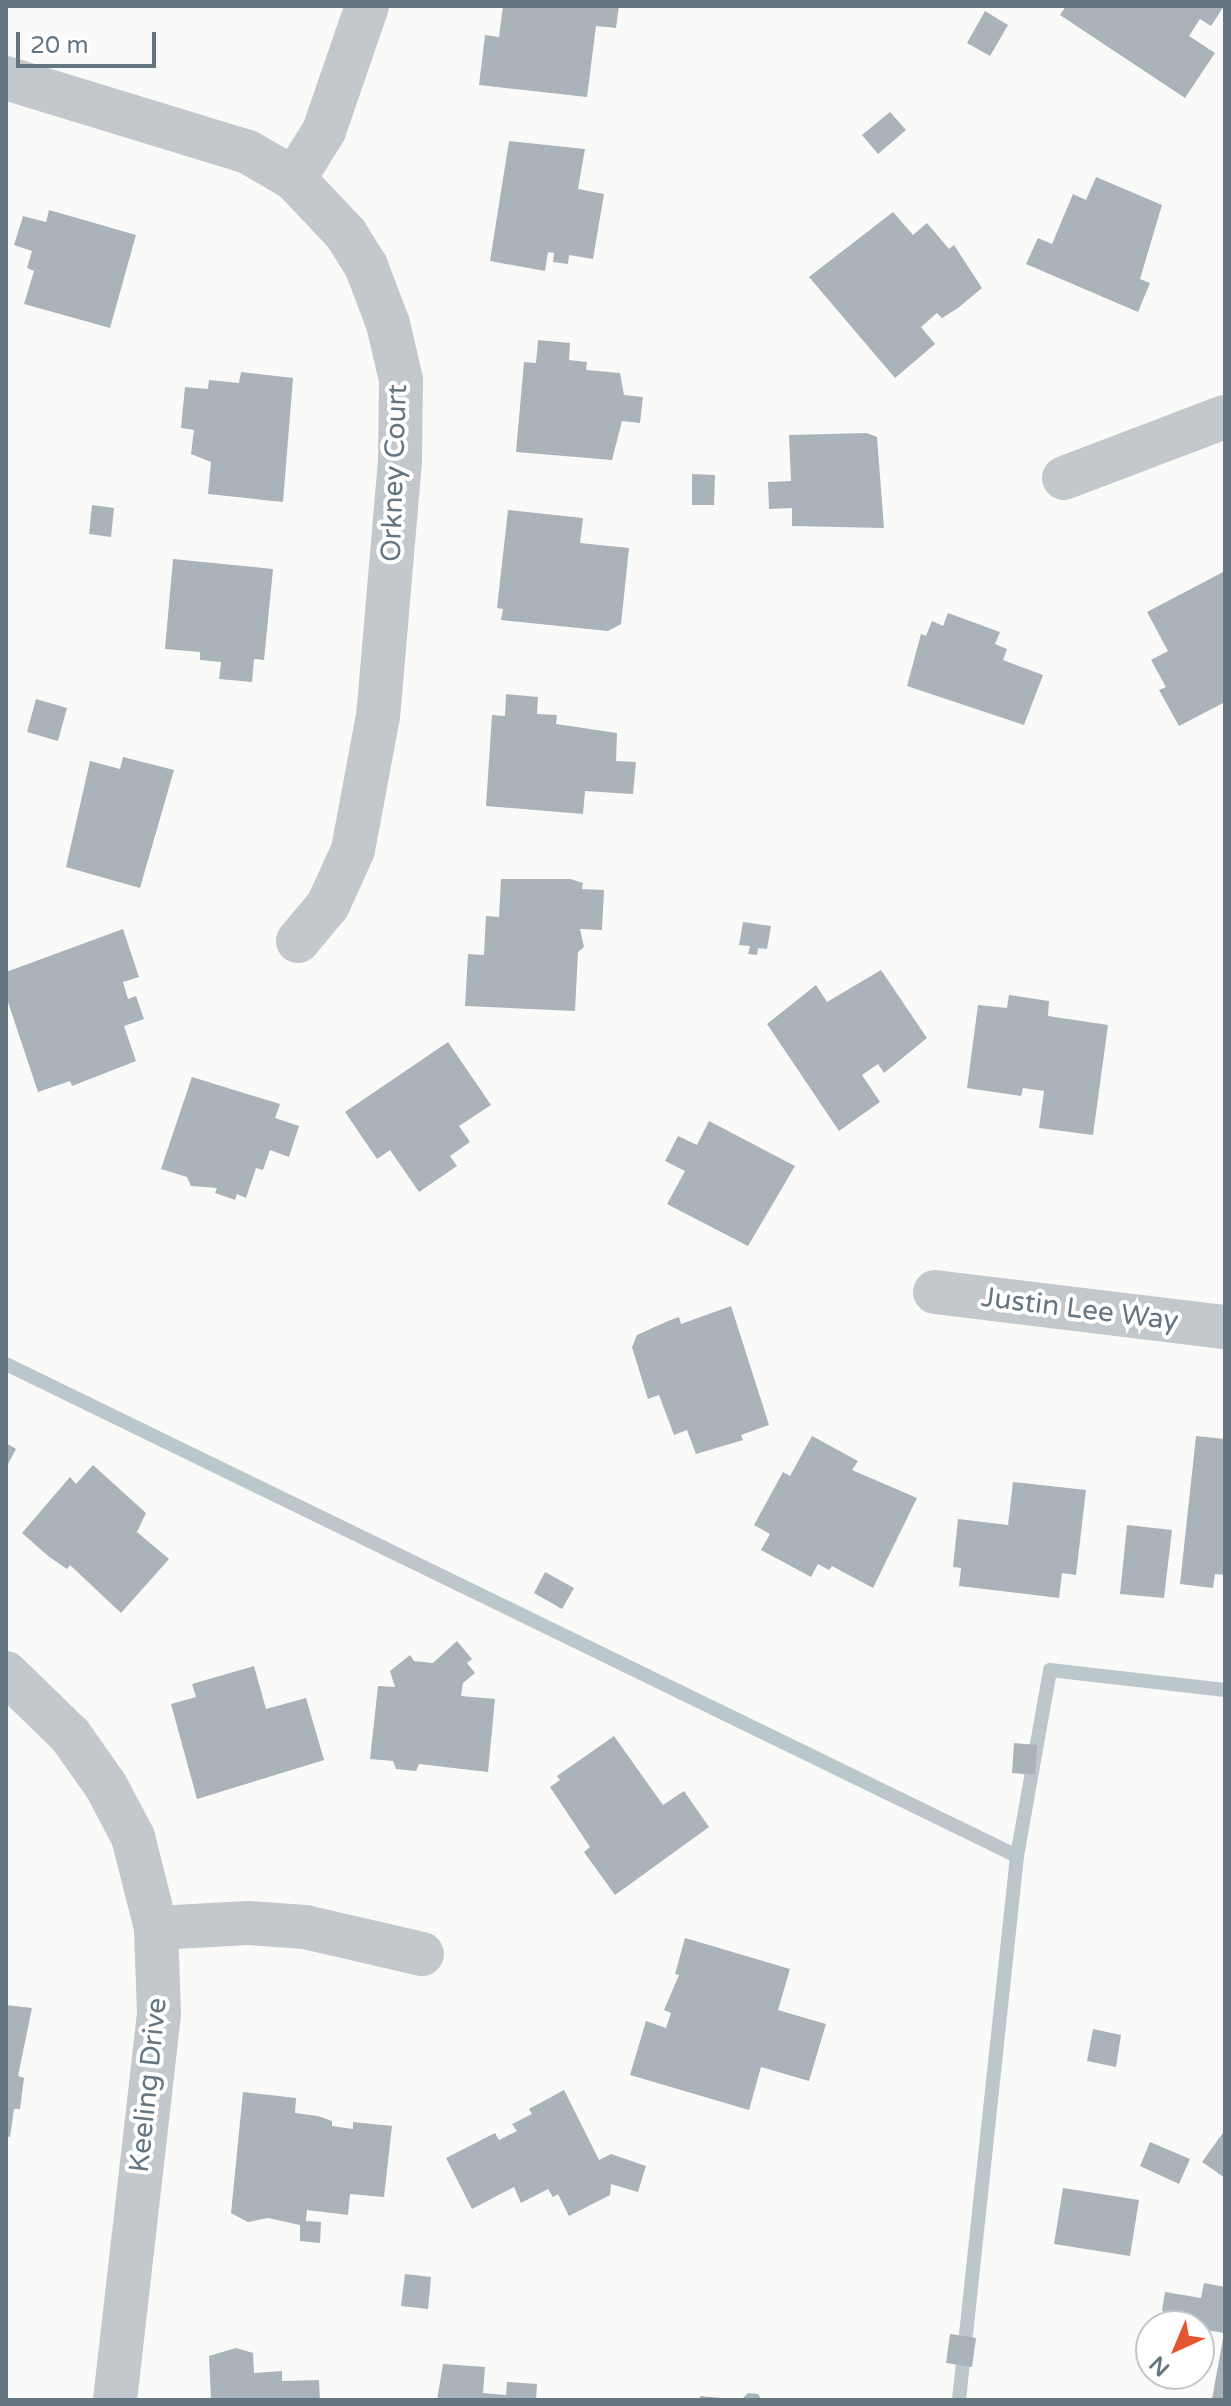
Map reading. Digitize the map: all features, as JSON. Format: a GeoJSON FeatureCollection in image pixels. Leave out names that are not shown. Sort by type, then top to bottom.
{"type":"FeatureCollection","features":[{"type":"Feature","properties":{"kind":"street"},"geometry":{"type":"LineString","coordinates":[[294,179],[342,90],[367,6]]}},
{"type":"Feature","properties":{"kind":"street","name":"Orkney Court"},"geometry":{"type":"LineString","coordinates":[[6,78],[248,152],[294,179],[346,234],[366,266],[401,380],[400,461],[379,700],[363,807],[353,850],[328,905],[298,941]]}},
{"type":"Feature","properties":{"kind":"street"},"geometry":{"type":"LineString","coordinates":[[1064,478],[1225,417]]}},
{"type":"Feature","properties":{"kind":"street","name":"Justin Lee Way"},"geometry":{"type":"LineString","coordinates":[[935,1292],[1225,1327]]}},
{"type":"Feature","properties":{"kind":"street","name":"Keeling Drive"},"geometry":{"type":"LineString","coordinates":[[6,1673],[70,1735],[106,1786],[133,1837],[156,1928],[159,2014],[115,2400]]}},
{"type":"Feature","properties":{"kind":"street"},"geometry":{"type":"LineString","coordinates":[[156,1928],[305,1927],[422,1954]]}},
{"type":"Feature","properties":{"kind":"building"},"geometry":{"type":"Polygon","coordinates":[[[503,6],[619,6],[616,28],[596,26],[587,97],[479,85],[485,35],[499,37],[503,6]]]}},
{"type":"Feature","properties":{"kind":"building"},"geometry":{"type":"Polygon","coordinates":[[[1066,6],[1224,6],[1211,26],[1200,19],[1189,36],[1215,53],[1185,98],[1060,15],[1066,6]]]}},
{"type":"Feature","properties":{"kind":"building"},"geometry":{"type":"Polygon","coordinates":[[[985,11],[1008,25],[990,56],[967,43],[985,11]]]}},
{"type":"Feature","properties":{"kind":"building"},"geometry":{"type":"Polygon","coordinates":[[[890,112],[906,130],[878,154],[862,135],[890,112]]]}},
{"type":"Feature","properties":{"kind":"building"},"geometry":{"type":"Polygon","coordinates":[[[509,141],[585,149],[578,189],[604,194],[593,259],[569,255],[568,264],[553,262],[554,253],[548,252],[545,271],[490,261],[509,141]]]}},
{"type":"Feature","properties":{"kind":"building"},"geometry":{"type":"Polygon","coordinates":[[[1096,177],[1162,205],[1140,279],[1150,283],[1138,312],[1026,264],[1038,238],[1052,244],[1073,194],[1086,200],[1096,177]]]}},
{"type":"Feature","properties":{"kind":"building"},"geometry":{"type":"Polygon","coordinates":[[[49,210],[136,235],[110,328],[24,304],[34,271],[27,268],[32,251],[14,245],[23,216],[46,222],[49,210]]]}},
{"type":"Feature","properties":{"kind":"building"},"geometry":{"type":"Polygon","coordinates":[[[893,212],[913,235],[927,223],[949,249],[954,245],[982,288],[958,308],[942,318],[937,313],[921,327],[935,344],[895,378],[809,277],[893,212]]]}},
{"type":"Feature","properties":{"kind":"building"},"geometry":{"type":"Polygon","coordinates":[[[538,340],[570,343],[569,360],[587,362],[586,370],[620,373],[624,395],[643,397],[640,423],[622,421],[612,460],[516,452],[524,362],[536,363],[538,340]]]}},
{"type":"Feature","properties":{"kind":"building"},"geometry":{"type":"Polygon","coordinates":[[[241,372],[293,378],[283,502],[208,494],[211,462],[191,454],[194,430],[181,428],[185,387],[208,389],[209,380],[239,383],[241,372]]]}},
{"type":"Feature","properties":{"kind":"building"},"geometry":{"type":"Polygon","coordinates":[[[867,433],[877,437],[884,528],[792,526],[792,508],[769,509],[768,482],[791,481],[789,435],[867,433]]]}},
{"type":"Feature","properties":{"kind":"building"},"geometry":{"type":"Polygon","coordinates":[[[692,474],[715,475],[714,505],[692,505],[692,474]]]}},
{"type":"Feature","properties":{"kind":"building"},"geometry":{"type":"Polygon","coordinates":[[[92,505],[114,508],[111,537],[89,534],[92,505]]]}},
{"type":"Feature","properties":{"kind":"building"},"geometry":{"type":"Polygon","coordinates":[[[508,510],[583,518],[580,543],[629,548],[621,624],[608,631],[501,620],[503,609],[497,608],[508,510]]]}},
{"type":"Feature","properties":{"kind":"building"},"geometry":{"type":"Polygon","coordinates":[[[173,559],[273,569],[264,660],[254,659],[252,682],[219,679],[221,662],[200,660],[200,652],[165,649],[173,559]]]}},
{"type":"Feature","properties":{"kind":"building"},"geometry":{"type":"Polygon","coordinates":[[[1225,571],[1225,702],[1179,726],[1159,690],[1166,687],[1151,660],[1168,651],[1147,612],[1225,571]]]}},
{"type":"Feature","properties":{"kind":"building"},"geometry":{"type":"Polygon","coordinates":[[[948,613],[1000,632],[995,644],[1007,649],[1003,660],[1043,675],[1024,725],[907,686],[921,634],[926,636],[932,621],[943,626],[948,613]]]}},
{"type":"Feature","properties":{"kind":"building"},"geometry":{"type":"Polygon","coordinates":[[[506,694],[538,697],[537,714],[557,715],[556,724],[617,733],[616,761],[636,762],[633,794],[585,791],[583,814],[486,806],[492,715],[505,716],[506,694]]]}},
{"type":"Feature","properties":{"kind":"building"},"geometry":{"type":"Polygon","coordinates":[[[36,699],[67,708],[58,741],[27,732],[36,699]]]}},
{"type":"Feature","properties":{"kind":"building"},"geometry":{"type":"Polygon","coordinates":[[[123,757],[174,770],[140,888],[66,867],[90,761],[120,769],[123,757]]]}},
{"type":"Feature","properties":{"kind":"building"},"geometry":{"type":"Polygon","coordinates":[[[501,879],[570,879],[583,883],[582,889],[604,890],[602,930],[580,929],[584,947],[578,952],[575,1011],[465,1006],[468,954],[484,955],[486,916],[499,917],[501,879]]]}},
{"type":"Feature","properties":{"kind":"building"},"geometry":{"type":"Polygon","coordinates":[[[743,922],[771,926],[767,949],[758,948],[757,955],[748,954],[750,946],[739,945],[743,922]]]}},
{"type":"Feature","properties":{"kind":"building"},"geometry":{"type":"Polygon","coordinates":[[[123,929],[139,977],[123,982],[128,999],[136,996],[144,1019],[124,1026],[136,1061],[72,1086],[70,1081],[38,1092],[6,996],[6,972],[123,929]]]}},
{"type":"Feature","properties":{"kind":"building"},"geometry":{"type":"Polygon","coordinates":[[[881,970],[927,1038],[884,1073],[878,1064],[862,1075],[880,1102],[839,1131],[767,1024],[816,985],[827,1002],[881,970]]]}},
{"type":"Feature","properties":{"kind":"building"},"geometry":{"type":"Polygon","coordinates":[[[1009,995],[1049,1001],[1048,1016],[1108,1025],[1093,1135],[1039,1128],[1044,1091],[1023,1088],[1021,1096],[967,1088],[978,1005],[1007,1008],[1009,995]]]}},
{"type":"Feature","properties":{"kind":"building"},"geometry":{"type":"Polygon","coordinates":[[[448,1042],[491,1105],[459,1126],[470,1142],[450,1156],[457,1166],[419,1192],[390,1150],[377,1159],[345,1112],[448,1042]]]}},
{"type":"Feature","properties":{"kind":"building"},"geometry":{"type":"Polygon","coordinates":[[[192,1077],[280,1104],[275,1118],[299,1126],[289,1157],[270,1150],[263,1170],[256,1168],[246,1198],[237,1194],[235,1200],[215,1193],[217,1188],[191,1186],[187,1177],[161,1169],[192,1077]]]}},
{"type":"Feature","properties":{"kind":"building"},"geometry":{"type":"Polygon","coordinates":[[[709,1121],[795,1166],[748,1246],[667,1204],[685,1171],[665,1161],[678,1136],[697,1145],[709,1121]]]}},
{"type":"Feature","properties":{"kind":"building"},"geometry":{"type":"Polygon","coordinates":[[[731,1306],[769,1425],[741,1435],[743,1440],[696,1454],[687,1430],[674,1435],[659,1395],[648,1399],[632,1347],[637,1335],[668,1321],[679,1317],[681,1324],[731,1306]]]}},
{"type":"Feature","properties":{"kind":"building"},"geometry":{"type":"Polygon","coordinates":[[[812,1436],[858,1461],[852,1470],[917,1498],[873,1588],[832,1566],[829,1570],[818,1564],[811,1577],[761,1550],[770,1534],[754,1525],[783,1472],[790,1476],[812,1436]]]}},
{"type":"Feature","properties":{"kind":"building"},"geometry":{"type":"Polygon","coordinates":[[[1196,1436],[1225,1439],[1225,1575],[1215,1574],[1213,1588],[1180,1584],[1196,1436]]]}},
{"type":"Feature","properties":{"kind":"building"},"geometry":{"type":"Polygon","coordinates":[[[6,1443],[16,1449],[6,1468],[6,1443]]]}},
{"type":"Feature","properties":{"kind":"building"},"geometry":{"type":"Polygon","coordinates":[[[93,1465],[146,1513],[137,1532],[169,1559],[121,1613],[70,1565],[67,1569],[22,1533],[70,1477],[76,1484],[93,1465]]]}},
{"type":"Feature","properties":{"kind":"building"},"geometry":{"type":"Polygon","coordinates":[[[1013,1482],[1086,1490],[1076,1575],[1062,1573],[1059,1598],[959,1586],[961,1568],[953,1567],[958,1519],[1008,1525],[1013,1482]]]}},
{"type":"Feature","properties":{"kind":"building"},"geometry":{"type":"Polygon","coordinates":[[[1127,1525],[1172,1530],[1164,1598],[1120,1594],[1127,1525]]]}},
{"type":"Feature","properties":{"kind":"building"},"geometry":{"type":"Polygon","coordinates":[[[545,1572],[574,1588],[562,1609],[534,1593],[545,1572]]]}},
{"type":"Feature","properties":{"kind":"building"},"geometry":{"type":"Polygon","coordinates":[[[457,1641],[472,1659],[467,1663],[475,1673],[463,1683],[461,1696],[495,1699],[488,1772],[419,1764],[416,1771],[396,1769],[393,1761],[370,1759],[378,1686],[395,1687],[390,1671],[410,1655],[414,1661],[433,1663],[457,1641]]]}},
{"type":"Feature","properties":{"kind":"building"},"geometry":{"type":"Polygon","coordinates":[[[254,1666],[266,1709],[306,1698],[324,1760],[197,1799],[171,1704],[196,1697],[192,1684],[254,1666]]]}},
{"type":"Feature","properties":{"kind":"building"},"geometry":{"type":"Polygon","coordinates":[[[614,1736],[663,1805],[684,1791],[709,1827],[615,1895],[584,1852],[590,1847],[550,1787],[560,1780],[557,1776],[614,1736]]]}},
{"type":"Feature","properties":{"kind":"building"},"geometry":{"type":"Polygon","coordinates":[[[1014,1743],[1037,1745],[1035,1775],[1012,1773],[1014,1743]]]}},
{"type":"Feature","properties":{"kind":"building"},"geometry":{"type":"Polygon","coordinates":[[[685,1938],[790,1969],[778,2010],[826,2024],[809,2081],[761,2067],[749,2110],[630,2075],[646,2021],[666,2028],[671,2013],[664,2010],[679,1975],[675,1974],[685,1938]]]}},
{"type":"Feature","properties":{"kind":"building"},"geometry":{"type":"Polygon","coordinates":[[[6,2005],[32,2008],[18,2076],[24,2078],[20,2109],[14,2109],[10,2137],[6,2136],[6,2005]]]}},
{"type":"Feature","properties":{"kind":"building"},"geometry":{"type":"Polygon","coordinates":[[[1093,2029],[1121,2035],[1116,2067],[1087,2061],[1093,2029]]]}},
{"type":"Feature","properties":{"kind":"building"},"geometry":{"type":"Polygon","coordinates":[[[564,2090],[599,2160],[611,2154],[646,2166],[638,2192],[611,2184],[610,2195],[569,2216],[558,2194],[553,2197],[548,2189],[521,2203],[514,2187],[472,2209],[446,2158],[495,2133],[499,2140],[517,2131],[512,2124],[532,2114],[529,2109],[564,2090]]]}},
{"type":"Feature","properties":{"kind":"building"},"geometry":{"type":"Polygon","coordinates":[[[243,2092],[296,2098],[295,2113],[318,2116],[332,2121],[332,2126],[353,2129],[353,2122],[392,2126],[384,2197],[350,2194],[348,2215],[307,2210],[306,2221],[321,2222],[320,2243],[300,2241],[300,2225],[268,2218],[248,2222],[231,2213],[243,2092]]]}},
{"type":"Feature","properties":{"kind":"building"},"geometry":{"type":"Polygon","coordinates":[[[1225,2130],[1225,2178],[1202,2162],[1225,2130]]]}},
{"type":"Feature","properties":{"kind":"building"},"geometry":{"type":"Polygon","coordinates":[[[1150,2142],[1190,2159],[1179,2184],[1140,2166],[1150,2142]]]}},
{"type":"Feature","properties":{"kind":"building"},"geometry":{"type":"Polygon","coordinates":[[[1063,2188],[1139,2200],[1130,2256],[1054,2244],[1063,2188]]]}},
{"type":"Feature","properties":{"kind":"building"},"geometry":{"type":"Polygon","coordinates":[[[405,2274],[431,2277],[428,2309],[401,2306],[405,2274]]]}},
{"type":"Feature","properties":{"kind":"building"},"geometry":{"type":"Polygon","coordinates":[[[1204,2283],[1225,2287],[1225,2400],[1212,2399],[1224,2333],[1215,2331],[1215,2310],[1162,2310],[1165,2292],[1201,2298],[1204,2283]]]}},
{"type":"Feature","properties":{"kind":"building"},"geometry":{"type":"Polygon","coordinates":[[[950,2334],[976,2338],[972,2367],[946,2363],[950,2334]]]}},
{"type":"Feature","properties":{"kind":"building"},"geometry":{"type":"Polygon","coordinates":[[[236,2348],[253,2353],[254,2373],[282,2371],[282,2381],[319,2380],[320,2400],[211,2400],[209,2356],[236,2348]]]}},
{"type":"Feature","properties":{"kind":"building"},"geometry":{"type":"Polygon","coordinates":[[[443,2364],[485,2367],[483,2393],[506,2395],[507,2382],[537,2384],[536,2400],[437,2400],[443,2364]]]}},
{"type":"Feature","properties":{"kind":"building"},"geometry":{"type":"Polygon","coordinates":[[[748,2393],[758,2394],[762,2400],[741,2400],[748,2393]]]}},
{"type":"Feature","properties":{"kind":"building"},"geometry":{"type":"Polygon","coordinates":[[[700,2396],[721,2398],[721,2400],[700,2400],[700,2396]]]}},
{"type":"Feature","properties":{"kind":"waterway"},"geometry":{"type":"LineString","coordinates":[[6,1364],[1017,1856]]}},
{"type":"Feature","properties":{"kind":"waterway"},"geometry":{"type":"LineString","coordinates":[[959,2400],[1017,1856],[1050,1670],[1225,1690]]}}]}
